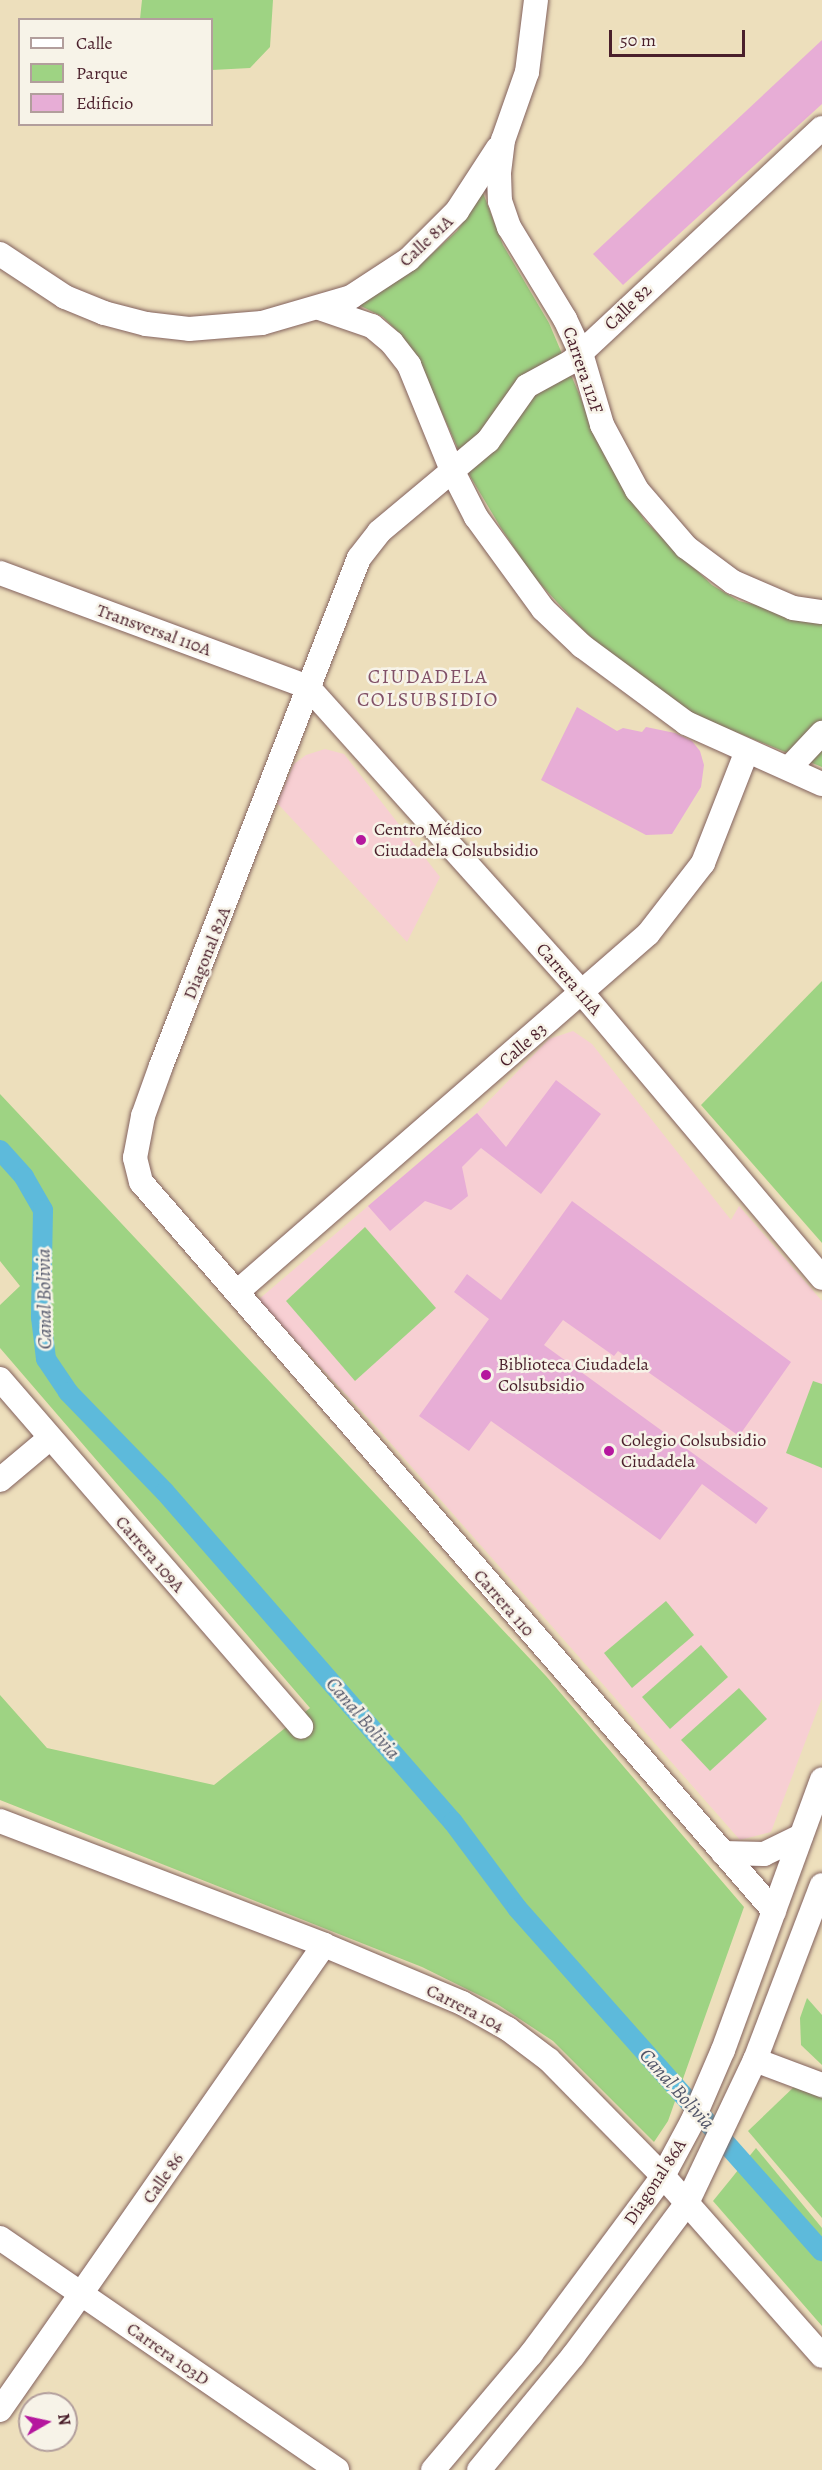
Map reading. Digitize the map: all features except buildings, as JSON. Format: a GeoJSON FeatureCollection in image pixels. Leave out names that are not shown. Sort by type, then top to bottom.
{"type":"FeatureCollection","features":[{"type":"Feature","properties":{"kind":"street","name":"Carrera 112F"},"geometry":{"type":"LineString","coordinates":[[536,0],[527,72],[503,140],[500,201],[509,227],[565,319],[580,353],[602,425],[632,481],[686,547],[733,582],[793,608],[822,612]]}},
{"type":"Feature","properties":{"kind":"street","name":"Calle 82"},"geometry":{"type":"LineString","coordinates":[[345,590],[369,544],[451,468],[500,429],[527,386],[580,353],[822,128]]}},
{"type":"Feature","properties":{"kind":"street","name":"Calle 81A"},"geometry":{"type":"LineString","coordinates":[[0,254],[30,277],[72,300],[146,324],[233,328],[319,308],[351,297],[381,279],[434,236],[478,184],[503,140]]}},
{"type":"Feature","properties":{"kind":"street"},"geometry":{"type":"LineString","coordinates":[[319,308],[372,326],[392,343],[409,365],[428,406],[451,468],[502,557],[550,617],[587,651],[661,707],[747,751],[790,767],[822,784]]}},
{"type":"Feature","properties":{"kind":"street","name":"Transversal 110A"},"geometry":{"type":"LineString","coordinates":[[0,573],[308,687]]}},
{"type":"Feature","properties":{"kind":"street","name":"Diagonal 82A"},"geometry":{"type":"LineString","coordinates":[[237,1292],[141,1182],[135,1158],[142,1116],[345,590]]}},
{"type":"Feature","properties":{"kind":"street","name":"Carrera 111A"},"geometry":{"type":"LineString","coordinates":[[308,687],[583,994],[822,1278]]}},
{"type":"Feature","properties":{"kind":"street"},"geometry":{"type":"LineString","coordinates":[[790,767],[822,733]]}},
{"type":"Feature","properties":{"kind":"street","name":"Calle 83"},"geometry":{"type":"LineString","coordinates":[[237,1292],[583,994],[648,934],[687,889],[703,863],[747,751]]}},
{"type":"Feature","properties":{"kind":"street","name":"Carrera 110"},"geometry":{"type":"LineString","coordinates":[[237,1292],[774,1911]]}},
{"type":"Feature","properties":{"kind":"street","name":"Carrera 109A"},"geometry":{"type":"LineString","coordinates":[[0,1379],[301,1727]]}},
{"type":"Feature","properties":{"kind":"street"},"geometry":{"type":"LineString","coordinates":[[0,1480],[50,1438]]}},
{"type":"Feature","properties":{"kind":"street","name":"Diagonal 86A"},"geometry":{"type":"LineString","coordinates":[[433,2470],[531,2354],[663,2176],[692,2122],[712,2076],[822,1780]]}},
{"type":"Feature","properties":{"kind":"street","name":"Carrera 104"},"geometry":{"type":"LineString","coordinates":[[0,1821],[324,1945],[462,2003],[508,2029],[549,2060],[663,2176],[822,2356]]}},
{"type":"Feature","properties":{"kind":"street"},"geometry":{"type":"LineString","coordinates":[[723,1853],[764,1854],[801,1836]]}},
{"type":"Feature","properties":{"kind":"street","name":"Diagonal 86A"},"geometry":{"type":"LineString","coordinates":[[479,2470],[573,2356],[687,2203],[714,2151],[814,1923],[822,1885]]}},
{"type":"Feature","properties":{"kind":"street","name":"Calle 86"},"geometry":{"type":"LineString","coordinates":[[0,2410],[324,1945]]}},
{"type":"Feature","properties":{"kind":"street"},"geometry":{"type":"LineString","coordinates":[[755,2060],[822,2085]]}},
{"type":"Feature","properties":{"kind":"street","name":"Carrera 103D"},"geometry":{"type":"LineString","coordinates":[[0,2238],[337,2470]]}},
{"type":"Feature","properties":{"kind":"shaded area","name":"Centro Médico Ciudadela Colsubsidio"},"geometry":{"type":"Polygon","coordinates":[[[325,749],[344,754],[440,877],[407,942],[277,803],[294,764],[306,755],[325,749]]]}},
{"type":"Feature","properties":{"kind":"shaded area","name":"Colegio Colsubsidio Ciudadela"},"geometry":{"type":"Polygon","coordinates":[[[573,1031],[592,1044],[731,1220],[739,1206],[822,1301],[822,1698],[771,1832],[740,1840],[381,1432],[258,1300],[477,1113],[549,1039],[573,1031]]]}},
{"type":"Feature","properties":{"kind":"green space"},"geometry":{"type":"Polygon","coordinates":[[[142,0],[273,0],[270,47],[250,68],[213,70],[213,18],[140,18],[142,0]]]}},
{"type":"Feature","properties":{"kind":"green space"},"geometry":{"type":"Polygon","coordinates":[[[483,193],[503,245],[549,323],[607,460],[645,521],[712,585],[739,601],[822,621],[822,767],[699,717],[625,669],[579,626],[533,576],[501,528],[470,476],[419,361],[401,335],[383,317],[359,305],[414,270],[457,231],[483,193]]]}},
{"type":"Feature","properties":{"kind":"green space"},"geometry":{"type":"Polygon","coordinates":[[[822,981],[822,1243],[701,1105],[822,981]]]}},
{"type":"Feature","properties":{"kind":"green space"},"geometry":{"type":"Polygon","coordinates":[[[0,1094],[546,1676],[744,1907],[668,2121],[654,2142],[553,2041],[497,2004],[422,1967],[0,1800],[0,1695],[47,1748],[214,1785],[310,1708],[0,1348],[0,1305],[20,1286],[0,1261],[0,1094]]]}},
{"type":"Feature","properties":{"kind":"green space"},"geometry":{"type":"Polygon","coordinates":[[[365,1227],[436,1308],[355,1381],[286,1301],[365,1227]]]}},
{"type":"Feature","properties":{"kind":"green space"},"geometry":{"type":"Polygon","coordinates":[[[813,1381],[822,1384],[822,1468],[786,1453],[813,1381]]]}},
{"type":"Feature","properties":{"kind":"green space"},"geometry":{"type":"Polygon","coordinates":[[[666,1601],[694,1635],[632,1688],[604,1653],[666,1601]]]}},
{"type":"Feature","properties":{"kind":"green space"},"geometry":{"type":"Polygon","coordinates":[[[701,1645],[728,1677],[670,1729],[642,1697],[701,1645]]]}},
{"type":"Feature","properties":{"kind":"green space"},"geometry":{"type":"Polygon","coordinates":[[[739,1688],[767,1719],[710,1771],[681,1740],[739,1688]]]}},
{"type":"Feature","properties":{"kind":"green space"},"geometry":{"type":"Polygon","coordinates":[[[807,1998],[822,2015],[822,2065],[801,2045],[800,2018],[807,1998]]]}},
{"type":"Feature","properties":{"kind":"green space"},"geometry":{"type":"Polygon","coordinates":[[[797,2084],[822,2093],[822,2218],[748,2131],[797,2084]]]}},
{"type":"Feature","properties":{"kind":"green space"},"geometry":{"type":"Polygon","coordinates":[[[756,2148],[822,2228],[822,2326],[713,2201],[756,2148]]]}},
{"type":"Feature","properties":{"kind":"waterway","name":"Canal Bolivia"},"geometry":{"type":"LineString","coordinates":[[0,1150],[24,1177],[43,1210],[41,1317],[46,1359],[68,1392],[165,1492],[453,1822],[517,1908],[822,2251]]}},
{"type":"Feature","properties":{"kind":"place","name":"Centro Médico Ciudadela Colsubsidio"},"geometry":{"type":"Point","coordinates":[361,840]}},
{"type":"Feature","properties":{"kind":"place","name":"Biblioteca Ciudadela Colsubsidio"},"geometry":{"type":"Point","coordinates":[486,1375]}},
{"type":"Feature","properties":{"kind":"place","name":"Colegio Colsubsidio Ciudadela"},"geometry":{"type":"Point","coordinates":[609,1451]}},
{"type":"Feature","properties":{"kind":"district","name":"CIUDADELA COLSUBSIDIO"},"geometry":{"type":"Point","coordinates":[428,688]}}]}
